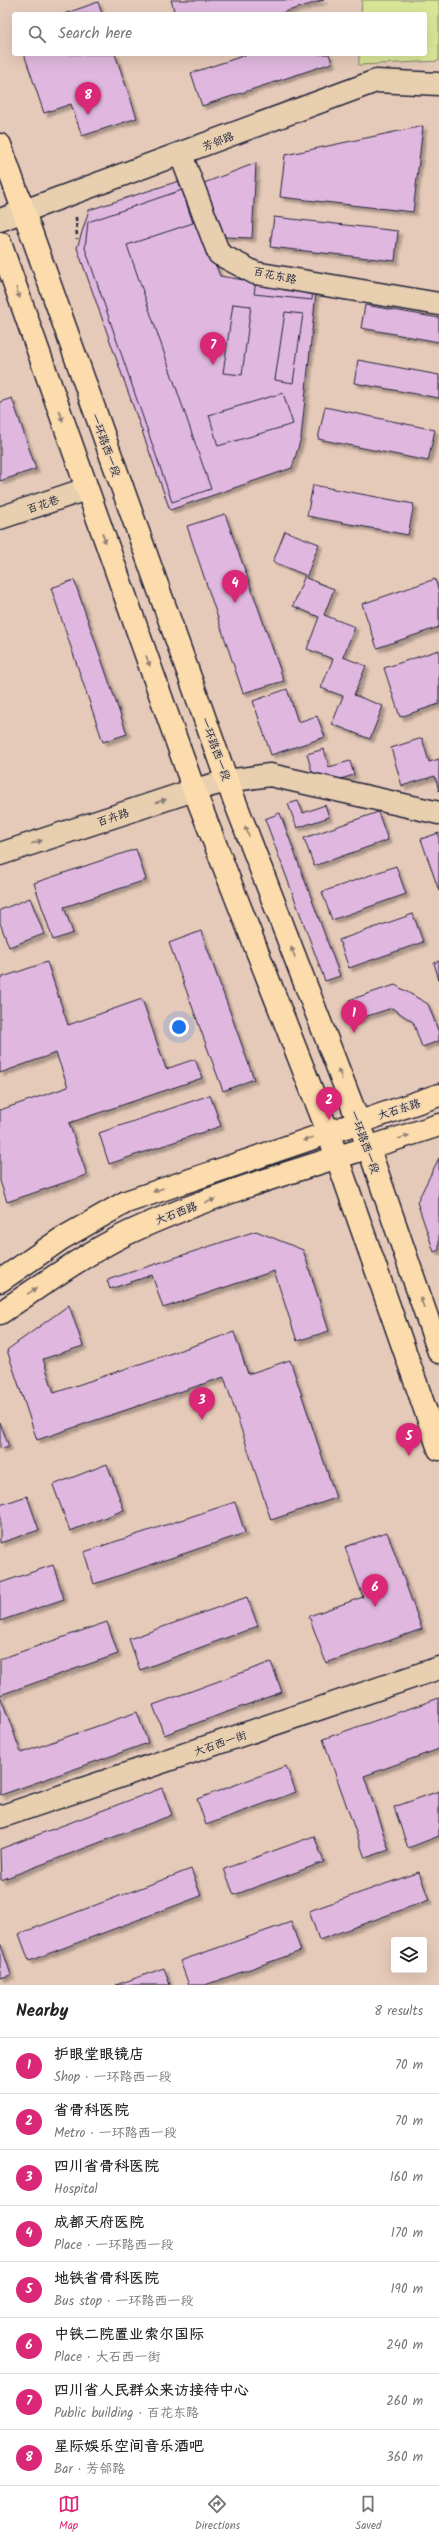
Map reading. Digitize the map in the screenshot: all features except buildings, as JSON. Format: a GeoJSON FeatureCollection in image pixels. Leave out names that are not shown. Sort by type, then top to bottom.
{"type":"FeatureCollection","features":[{"type":"Feature","properties":{"kind":"main road","name":"一环路西一段"},"geometry":{"type":"LineString","coordinates":[[0,145],[227,781],[369,1149],[439,1352]]}},
{"type":"Feature","properties":{"kind":"main road"},"geometry":{"type":"LineString","coordinates":[[0,243],[194,790],[328,1132],[439,1449]]}},
{"type":"Feature","properties":{"kind":"main road","name":"大石东路"},"geometry":{"type":"LineString","coordinates":[[358,1122],[439,1095]]}},
{"type":"Feature","properties":{"kind":"main road"},"geometry":{"type":"LineString","coordinates":[[0,1281],[61,1239],[126,1202],[358,1122]]}},
{"type":"Feature","properties":{"kind":"main road"},"geometry":{"type":"LineString","coordinates":[[369,1149],[439,1125]]}},
{"type":"Feature","properties":{"kind":"main road","name":"大石西路"},"geometry":{"type":"LineString","coordinates":[[0,1313],[83,1258],[127,1234],[232,1192],[369,1149]]}},
{"type":"Feature","properties":{"kind":"street","name":"芳邻路"},"geometry":{"type":"LineString","coordinates":[[0,220],[181,155],[376,81],[439,84]]}},
{"type":"Feature","properties":{"kind":"street","name":"百花东路"},"geometry":{"type":"LineString","coordinates":[[181,155],[219,254],[255,272],[439,304]]}},
{"type":"Feature","properties":{"kind":"street","name":"百花巷"},"geometry":{"type":"LineString","coordinates":[[0,518],[86,489]]}},
{"type":"Feature","properties":{"kind":"street","name":"百卉路"},"geometry":{"type":"LineString","coordinates":[[0,854],[194,790],[227,781],[270,775],[439,813]]}},
{"type":"Feature","properties":{"kind":"street","name":"大石西一街"},"geometry":{"type":"LineString","coordinates":[[0,1817],[439,1668]]}},
{"type":"Feature","properties":{"kind":"path"},"geometry":{"type":"LineString","coordinates":[[76,217],[77,239]]}},
{"type":"Feature","properties":{"kind":"green space"},"geometry":{"type":"Polygon","coordinates":[[[362,0],[439,0],[439,61],[359,65],[359,56],[427,56],[427,12],[361,12],[362,0]]]}},
{"type":"Feature","properties":{"kind":"place","name":"星际娱乐空间音乐酒吧"},"geometry":{"type":"Point","coordinates":[88,115]}},
{"type":"Feature","properties":{"kind":"place","name":"四川省人民群众来访接待中心"},"geometry":{"type":"Point","coordinates":[213,365]}},
{"type":"Feature","properties":{"kind":"place","name":"成都天府医院"},"geometry":{"type":"Point","coordinates":[235,603]}},
{"type":"Feature","properties":{"kind":"place","name":"护眼堂眼镜店"},"geometry":{"type":"Point","coordinates":[354,1033]}},
{"type":"Feature","properties":{"kind":"place","name":"省骨科医院"},"geometry":{"type":"Point","coordinates":[329,1120]}},
{"type":"Feature","properties":{"kind":"place","name":"四川省骨科医院"},"geometry":{"type":"Point","coordinates":[202,1420]}},
{"type":"Feature","properties":{"kind":"place","name":"地铁省骨科医院"},"geometry":{"type":"Point","coordinates":[409,1456]}},
{"type":"Feature","properties":{"kind":"place","name":"中铁二院置业索尔国际"},"geometry":{"type":"Point","coordinates":[375,1607]}}]}
